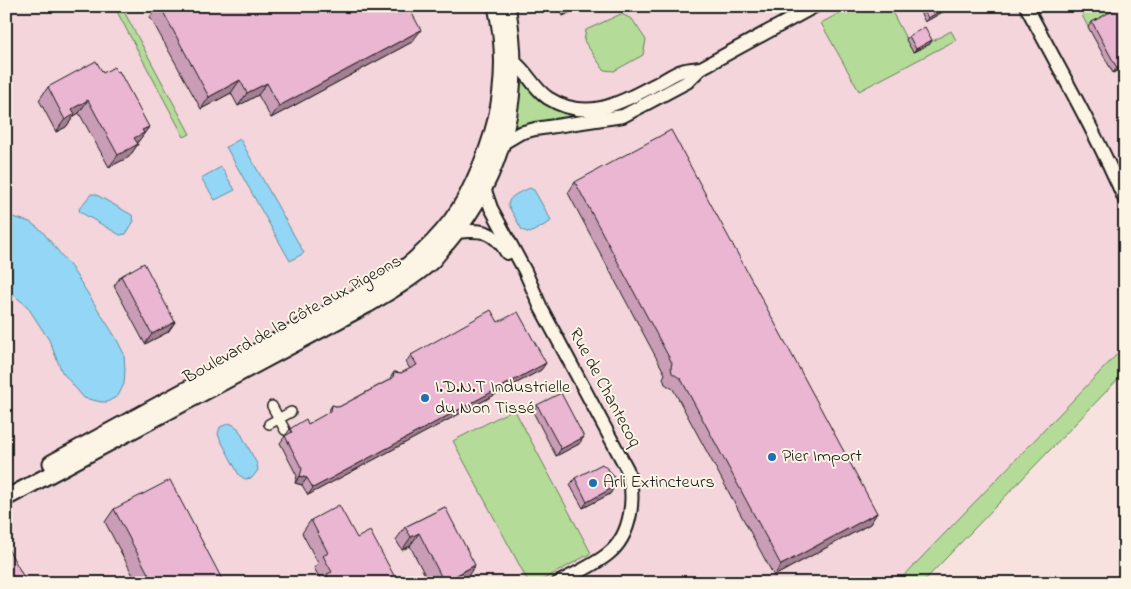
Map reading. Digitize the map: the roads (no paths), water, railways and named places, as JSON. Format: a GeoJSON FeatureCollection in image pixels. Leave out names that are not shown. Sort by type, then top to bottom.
{"type":"FeatureCollection","features":[{"type":"Feature","properties":{"kind":"street","name":"Boulevard de la Côte aux Pigeons"},"geometry":{"type":"LineString","coordinates":[[6,487],[357,297],[394,275],[431,243],[442,232],[469,192],[484,160],[498,115],[503,66],[501,30],[496,6]]}},
{"type":"Feature","properties":{"kind":"street","name":"Boulevard de la Côte aux Pigeons"},"geometry":{"type":"LineString","coordinates":[[6,498],[367,304],[400,285],[431,262],[456,232],[484,188],[502,143],[513,91],[514,62],[507,6]]}},
{"type":"Feature","properties":{"kind":"street"},"geometry":{"type":"LineString","coordinates":[[502,143],[520,133],[535,129],[623,116],[687,82],[701,68],[815,6]]}},
{"type":"Feature","properties":{"kind":"street"},"geometry":{"type":"LineString","coordinates":[[1026,6],[1073,93],[1125,200]]}},
{"type":"Feature","properties":{"kind":"street"},"geometry":{"type":"LineString","coordinates":[[514,62],[545,96],[570,108],[586,110],[603,108],[619,103],[682,71],[701,68]]}},
{"type":"Feature","properties":{"kind":"street","name":"Rue de Chantecoq"},"geometry":{"type":"LineString","coordinates":[[484,188],[491,208],[525,271],[541,308],[627,469],[632,493],[628,521],[615,546],[603,558],[558,583]]}},
{"type":"Feature","properties":{"kind":"street"},"geometry":{"type":"LineString","coordinates":[[456,232],[484,232],[500,241],[518,274],[541,308]]}},
{"type":"Feature","properties":{"kind":"street"},"geometry":{"type":"LineString","coordinates":[[272,406],[285,430]]}},
{"type":"Feature","properties":{"kind":"street"},"geometry":{"type":"LineString","coordinates":[[268,424],[291,412]]}},
{"type":"Feature","properties":{"kind":"water"},"geometry":{"type":"Polygon","coordinates":[[[240,139],[304,253],[290,261],[226,147],[240,139]]]}},
{"type":"Feature","properties":{"kind":"water"},"geometry":{"type":"Polygon","coordinates":[[[221,167],[235,190],[215,200],[201,178],[221,167]]]}},
{"type":"Feature","properties":{"kind":"water"},"geometry":{"type":"Polygon","coordinates":[[[530,188],[534,190],[551,220],[530,233],[522,230],[508,205],[513,196],[530,188]]]}},
{"type":"Feature","properties":{"kind":"water"},"geometry":{"type":"Polygon","coordinates":[[[91,194],[95,194],[132,215],[134,221],[126,234],[120,235],[80,212],[79,209],[91,194]]]}},
{"type":"Feature","properties":{"kind":"water"},"geometry":{"type":"Polygon","coordinates":[[[6,215],[30,222],[42,231],[71,267],[116,338],[124,354],[125,370],[124,384],[118,396],[107,402],[84,398],[62,372],[49,340],[27,306],[6,289],[6,215]]]}},
{"type":"Feature","properties":{"kind":"water"},"geometry":{"type":"Polygon","coordinates":[[[230,423],[238,428],[257,464],[258,470],[252,478],[245,479],[239,475],[219,437],[220,427],[230,423]]]}},
{"type":"Feature","properties":{"kind":"place","name":"I.D.N.T Industrielle du Non Tissé"},"geometry":{"type":"Point","coordinates":[425,398]}},
{"type":"Feature","properties":{"kind":"place","name":"Pier Import"},"geometry":{"type":"Point","coordinates":[772,457]}},
{"type":"Feature","properties":{"kind":"place","name":"Arli Extincteurs"},"geometry":{"type":"Point","coordinates":[593,483]}}]}
